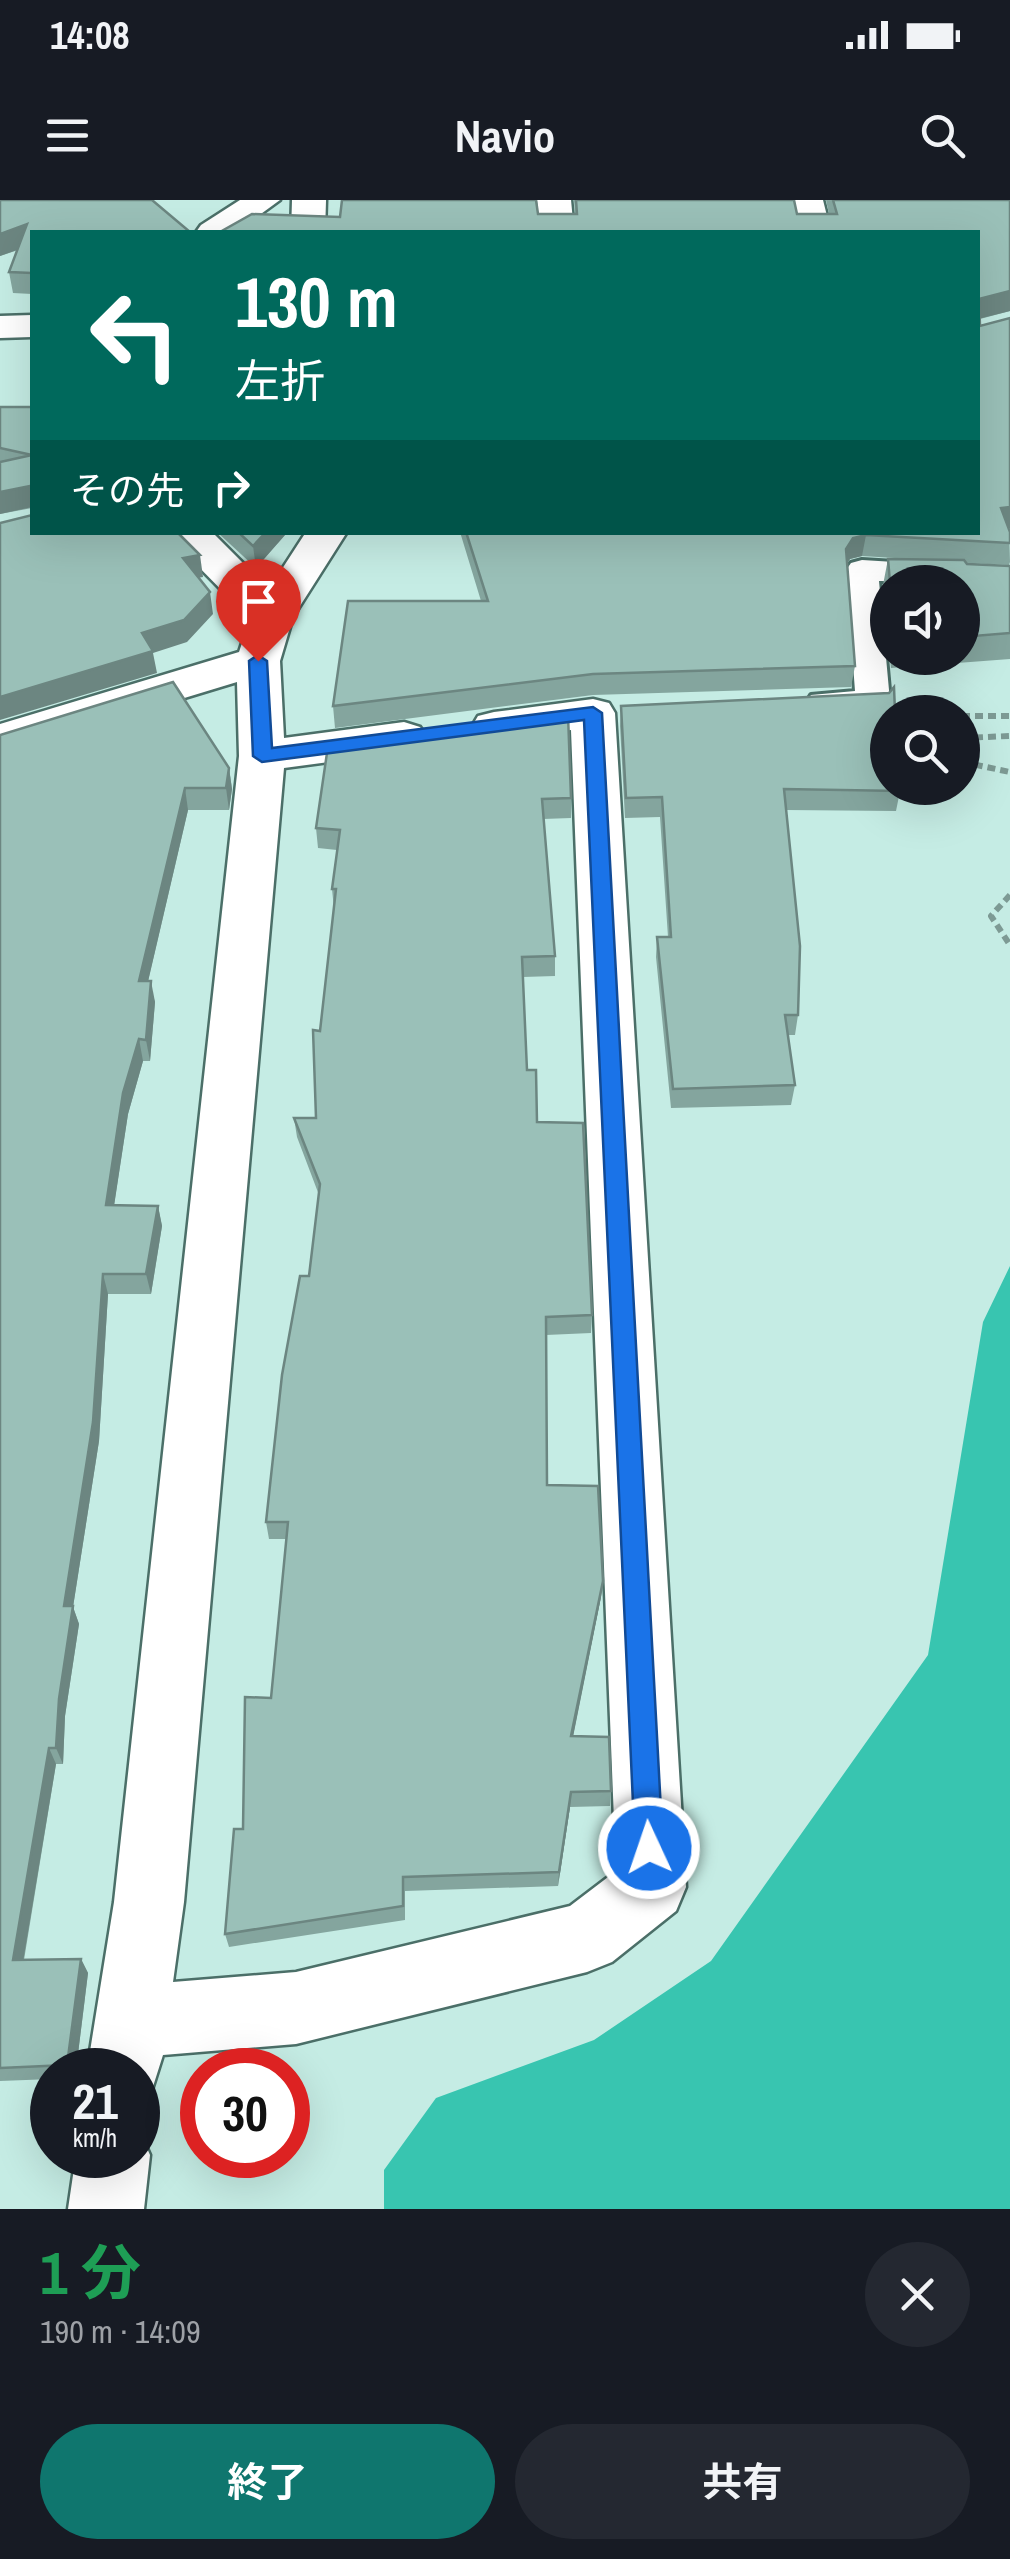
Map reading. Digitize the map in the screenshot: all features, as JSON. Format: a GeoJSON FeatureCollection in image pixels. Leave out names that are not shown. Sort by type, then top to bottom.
{"type":"FeatureCollection","features":[{"type":"Feature","properties":{"kind":"street"},"geometry":{"type":"LineString","coordinates":[[217,230],[263,200]]}},
{"type":"Feature","properties":{"kind":"street"},"geometry":{"type":"LineString","coordinates":[[308,230],[309,200]]}},
{"type":"Feature","properties":{"kind":"street"},"geometry":{"type":"LineString","coordinates":[[554,200],[556,230]]}},
{"type":"Feature","properties":{"kind":"street"},"geometry":{"type":"LineString","coordinates":[[806,200],[814,230]]}},
{"type":"Feature","properties":{"kind":"street"},"geometry":{"type":"LineString","coordinates":[[0,327],[30,326]]}},
{"type":"Feature","properties":{"kind":"street"},"geometry":{"type":"LineString","coordinates":[[154,535],[197,541],[265,639]]}},
{"type":"Feature","properties":{"kind":"street"},"geometry":{"type":"LineString","coordinates":[[262,756],[612,712],[651,1886],[587,1937],[128,2046],[149,1902],[262,756],[265,639],[325,535]]}},
{"type":"Feature","properties":{"kind":"street"},"geometry":{"type":"LineString","coordinates":[[0,739],[265,639]]}},
{"type":"Feature","properties":{"kind":"street"},"geometry":{"type":"LineString","coordinates":[[106,2209],[110,2178]]}},
{"type":"Feature","properties":{"kind":"lane"},"geometry":{"type":"LineString","coordinates":[[798,704],[873,701],[862,570],[1010,579]]}},
{"type":"Feature","properties":{"kind":"path"},"geometry":{"type":"LineString","coordinates":[[980,716],[1010,716]]}},
{"type":"Feature","properties":{"kind":"path"},"geometry":{"type":"LineString","coordinates":[[980,737],[1010,736]]}},
{"type":"Feature","properties":{"kind":"path"},"geometry":{"type":"LineString","coordinates":[[980,766],[1010,772]]}},
{"type":"Feature","properties":{"kind":"path"},"geometry":{"type":"LineString","coordinates":[[1010,895],[991,916],[1010,945]]}},
{"type":"Feature","properties":{"kind":"green space"},"geometry":{"type":"Polygon","coordinates":[[[1010,1266],[1010,2209],[384,2209],[384,2170],[436,2098],[594,2040],[711,1961],[928,1655],[983,1322],[1010,1266]]]}},
{"type":"Feature","properties":{"kind":"building"},"geometry":{"type":"Polygon","coordinates":[[[0,200],[152,200],[188,230],[30,230],[30,273],[9,272],[27,224],[0,234],[0,200]]]}},
{"type":"Feature","properties":{"kind":"building"},"geometry":{"type":"Polygon","coordinates":[[[342,200],[536,200],[538,214],[577,214],[576,200],[794,200],[797,214],[837,214],[833,200],[1010,200],[1010,291],[980,299],[980,230],[224,230],[252,214],[340,217],[342,200]]]}},
{"type":"Feature","properties":{"kind":"building"},"geometry":{"type":"Polygon","coordinates":[[[1010,318],[1010,507],[1001,508],[1010,543],[866,535],[980,535],[980,326],[1010,318]]]}},
{"type":"Feature","properties":{"kind":"building"},"geometry":{"type":"Polygon","coordinates":[[[0,407],[30,407],[30,455],[0,448],[0,407]]]}},
{"type":"Feature","properties":{"kind":"building"},"geometry":{"type":"Polygon","coordinates":[[[30,455],[30,486],[0,492],[0,462],[30,455]]]}},
{"type":"Feature","properties":{"kind":"building"},"geometry":{"type":"Polygon","coordinates":[[[30,516],[30,535],[180,535],[200,555],[183,558],[210,592],[184,620],[142,633],[153,651],[0,697],[0,523],[30,516]]]}},
{"type":"Feature","properties":{"kind":"building"},"geometry":{"type":"Polygon","coordinates":[[[241,535],[263,535],[253,546],[241,535]]]}},
{"type":"Feature","properties":{"kind":"building"},"geometry":{"type":"Polygon","coordinates":[[[467,535],[866,535],[853,538],[846,549],[855,666],[593,674],[333,706],[348,601],[488,601],[467,535]]]}},
{"type":"Feature","properties":{"kind":"building"},"geometry":{"type":"Polygon","coordinates":[[[888,559],[964,560],[967,564],[1010,566],[1010,633],[980,636],[980,565],[889,565],[888,559]]]}},
{"type":"Feature","properties":{"kind":"building"},"geometry":{"type":"Polygon","coordinates":[[[173,682],[229,768],[226,788],[185,788],[139,981],[151,981],[146,1040],[139,1039],[123,1093],[106,1205],[158,1206],[146,1274],[103,1274],[93,1422],[64,1606],[73,1606],[56,1748],[49,1748],[13,1960],[81,1959],[69,2048],[30,2048],[30,2067],[0,2068],[0,735],[173,682]]]}},
{"type":"Feature","properties":{"kind":"building"},"geometry":{"type":"Polygon","coordinates":[[[894,687],[894,695],[870,695],[870,790],[784,789],[800,946],[798,1015],[785,1015],[795,1085],[673,1089],[657,937],[671,937],[662,797],[626,798],[621,706],[889,693],[894,687]]]}},
{"type":"Feature","properties":{"kind":"building"},"geometry":{"type":"Polygon","coordinates":[[[568,714],[571,798],[542,799],[555,956],[522,957],[527,1070],[536,1070],[537,1122],[583,1123],[592,1315],[546,1317],[547,1485],[598,1486],[603,1581],[571,1736],[609,1737],[611,1791],[571,1792],[559,1872],[403,1877],[403,1906],[225,1934],[234,1829],[243,1829],[245,1697],[271,1698],[288,1522],[266,1522],[282,1375],[300,1276],[309,1276],[320,1184],[294,1118],[316,1118],[313,1030],[320,1031],[340,830],[316,828],[328,746],[568,714]]]}},
{"type":"Feature","properties":{"kind":"route"},"geometry":{"type":"LineString","coordinates":[[258,661],[262,756],[593,713],[649,1848]]}}]}
